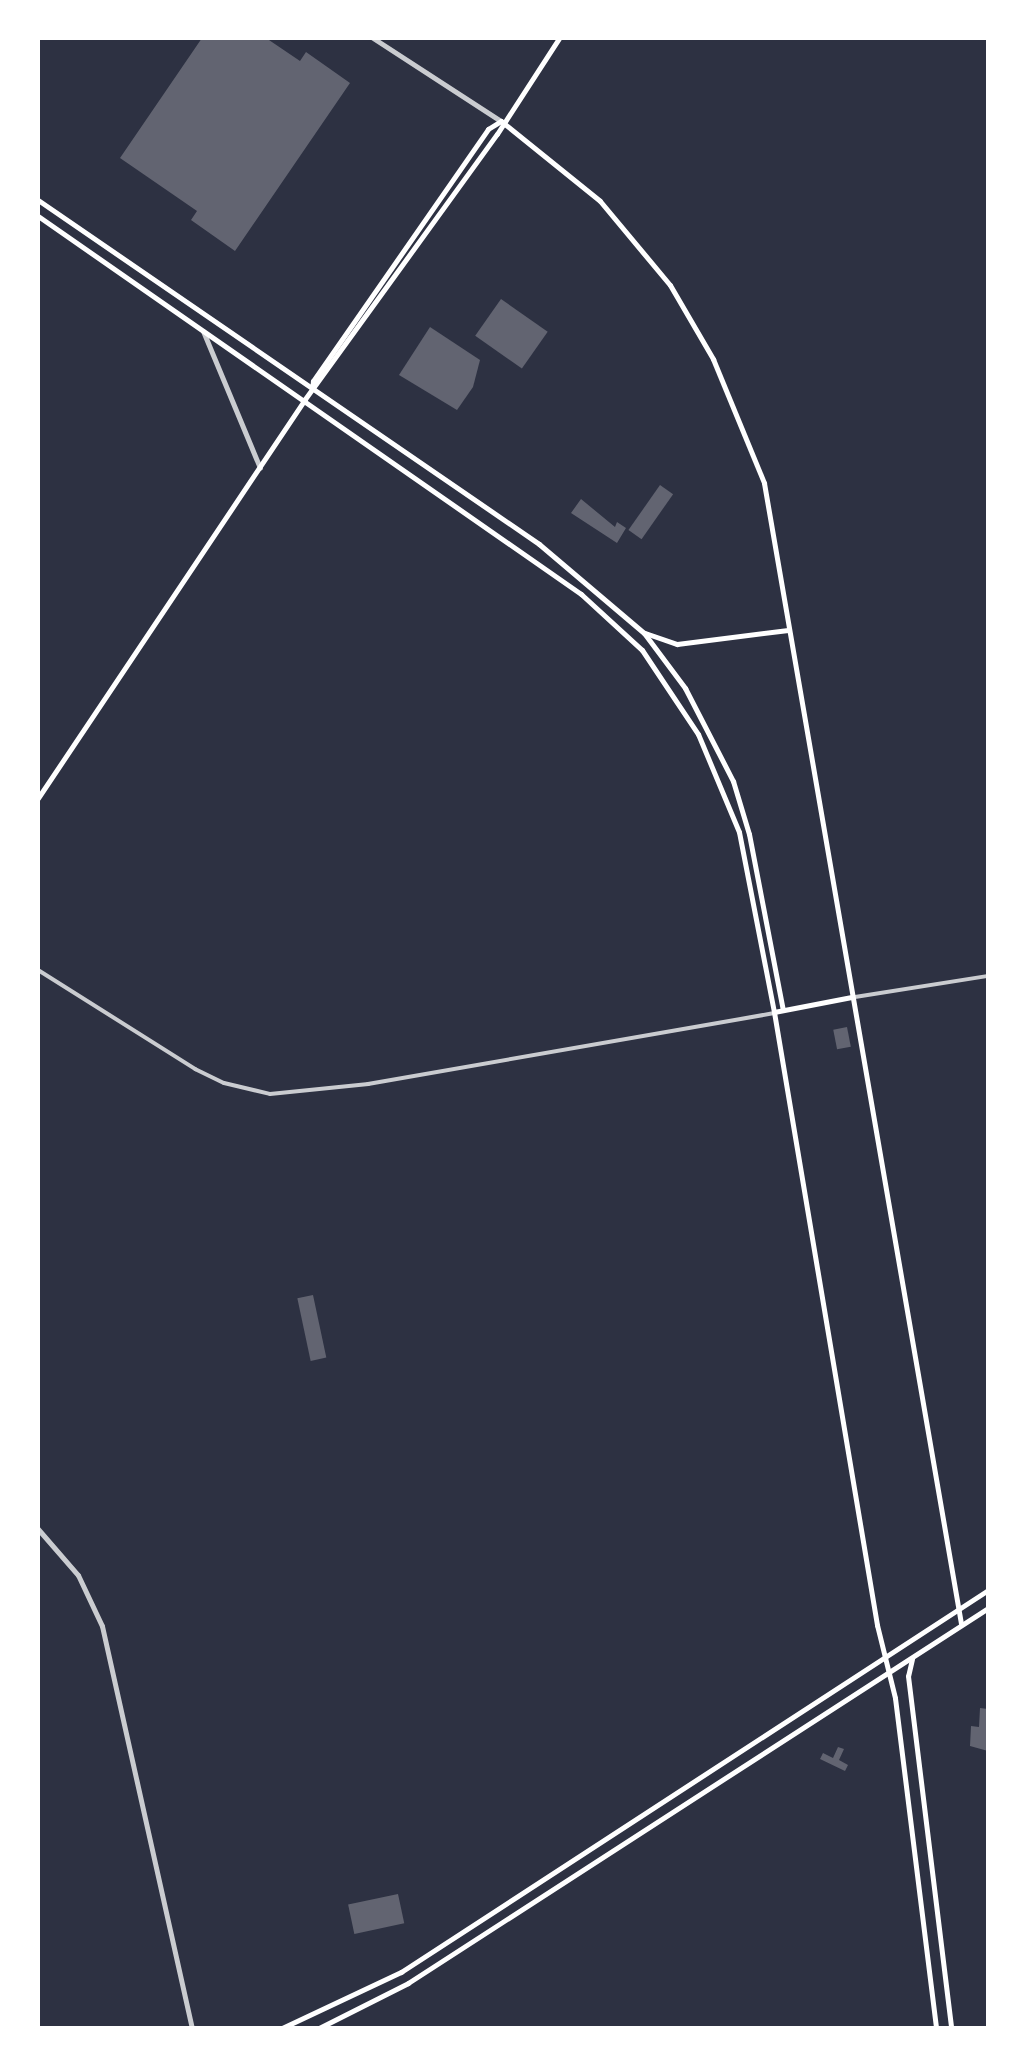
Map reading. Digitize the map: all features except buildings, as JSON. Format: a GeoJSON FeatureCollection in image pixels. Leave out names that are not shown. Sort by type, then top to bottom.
{"type":"FeatureCollection","features":[{"type":"Feature","properties":{"kind":"main road"},"geometry":{"type":"LineString","coordinates":[[38,798],[305,399],[466,178],[559,38]]}},
{"type":"Feature","properties":{"kind":"main road"},"geometry":{"type":"LineString","coordinates":[[502,121],[600,202],[645,250],[688,309],[734,404],[764,482],[961,1624]]}},
{"type":"Feature","properties":{"kind":"main road"},"geometry":{"type":"LineString","coordinates":[[38,200],[539,544],[644,633],[668,663],[710,731],[733,782],[749,834],[783,1010]]}},
{"type":"Feature","properties":{"kind":"main road"},"geometry":{"type":"LineString","coordinates":[[38,216],[582,594],[612,619],[664,677],[698,734],[739,832],[774,1012],[888,1673],[936,2028]]}},
{"type":"Feature","properties":{"kind":"main road"},"geometry":{"type":"LineString","coordinates":[[644,633],[677,644],[788,630]]}},
{"type":"Feature","properties":{"kind":"main road"},"geometry":{"type":"LineString","coordinates":[[774,1012],[852,997]]}},
{"type":"Feature","properties":{"kind":"main road"},"geometry":{"type":"LineString","coordinates":[[282,2028],[351,1999],[409,1967],[988,1590]]}},
{"type":"Feature","properties":{"kind":"main road"},"geometry":{"type":"LineString","coordinates":[[319,2028],[408,1983],[988,1608]]}},
{"type":"Feature","properties":{"kind":"main road"},"geometry":{"type":"LineString","coordinates":[[914,1656],[908,1676],[951,2028]]}},
{"type":"Feature","properties":{"kind":"street"},"geometry":{"type":"LineString","coordinates":[[373,38],[502,121]]}},
{"type":"Feature","properties":{"kind":"street"},"geometry":{"type":"LineString","coordinates":[[202,328],[260,468]]}},
{"type":"Feature","properties":{"kind":"street"},"geometry":{"type":"LineString","coordinates":[[38,970],[176,1059],[224,1083],[270,1094],[368,1084],[774,1012]]}},
{"type":"Feature","properties":{"kind":"street"},"geometry":{"type":"LineString","coordinates":[[852,997],[988,976]]}},
{"type":"Feature","properties":{"kind":"street"},"geometry":{"type":"LineString","coordinates":[[38,1529],[78,1575],[102,1626],[192,2028]]}}]}
